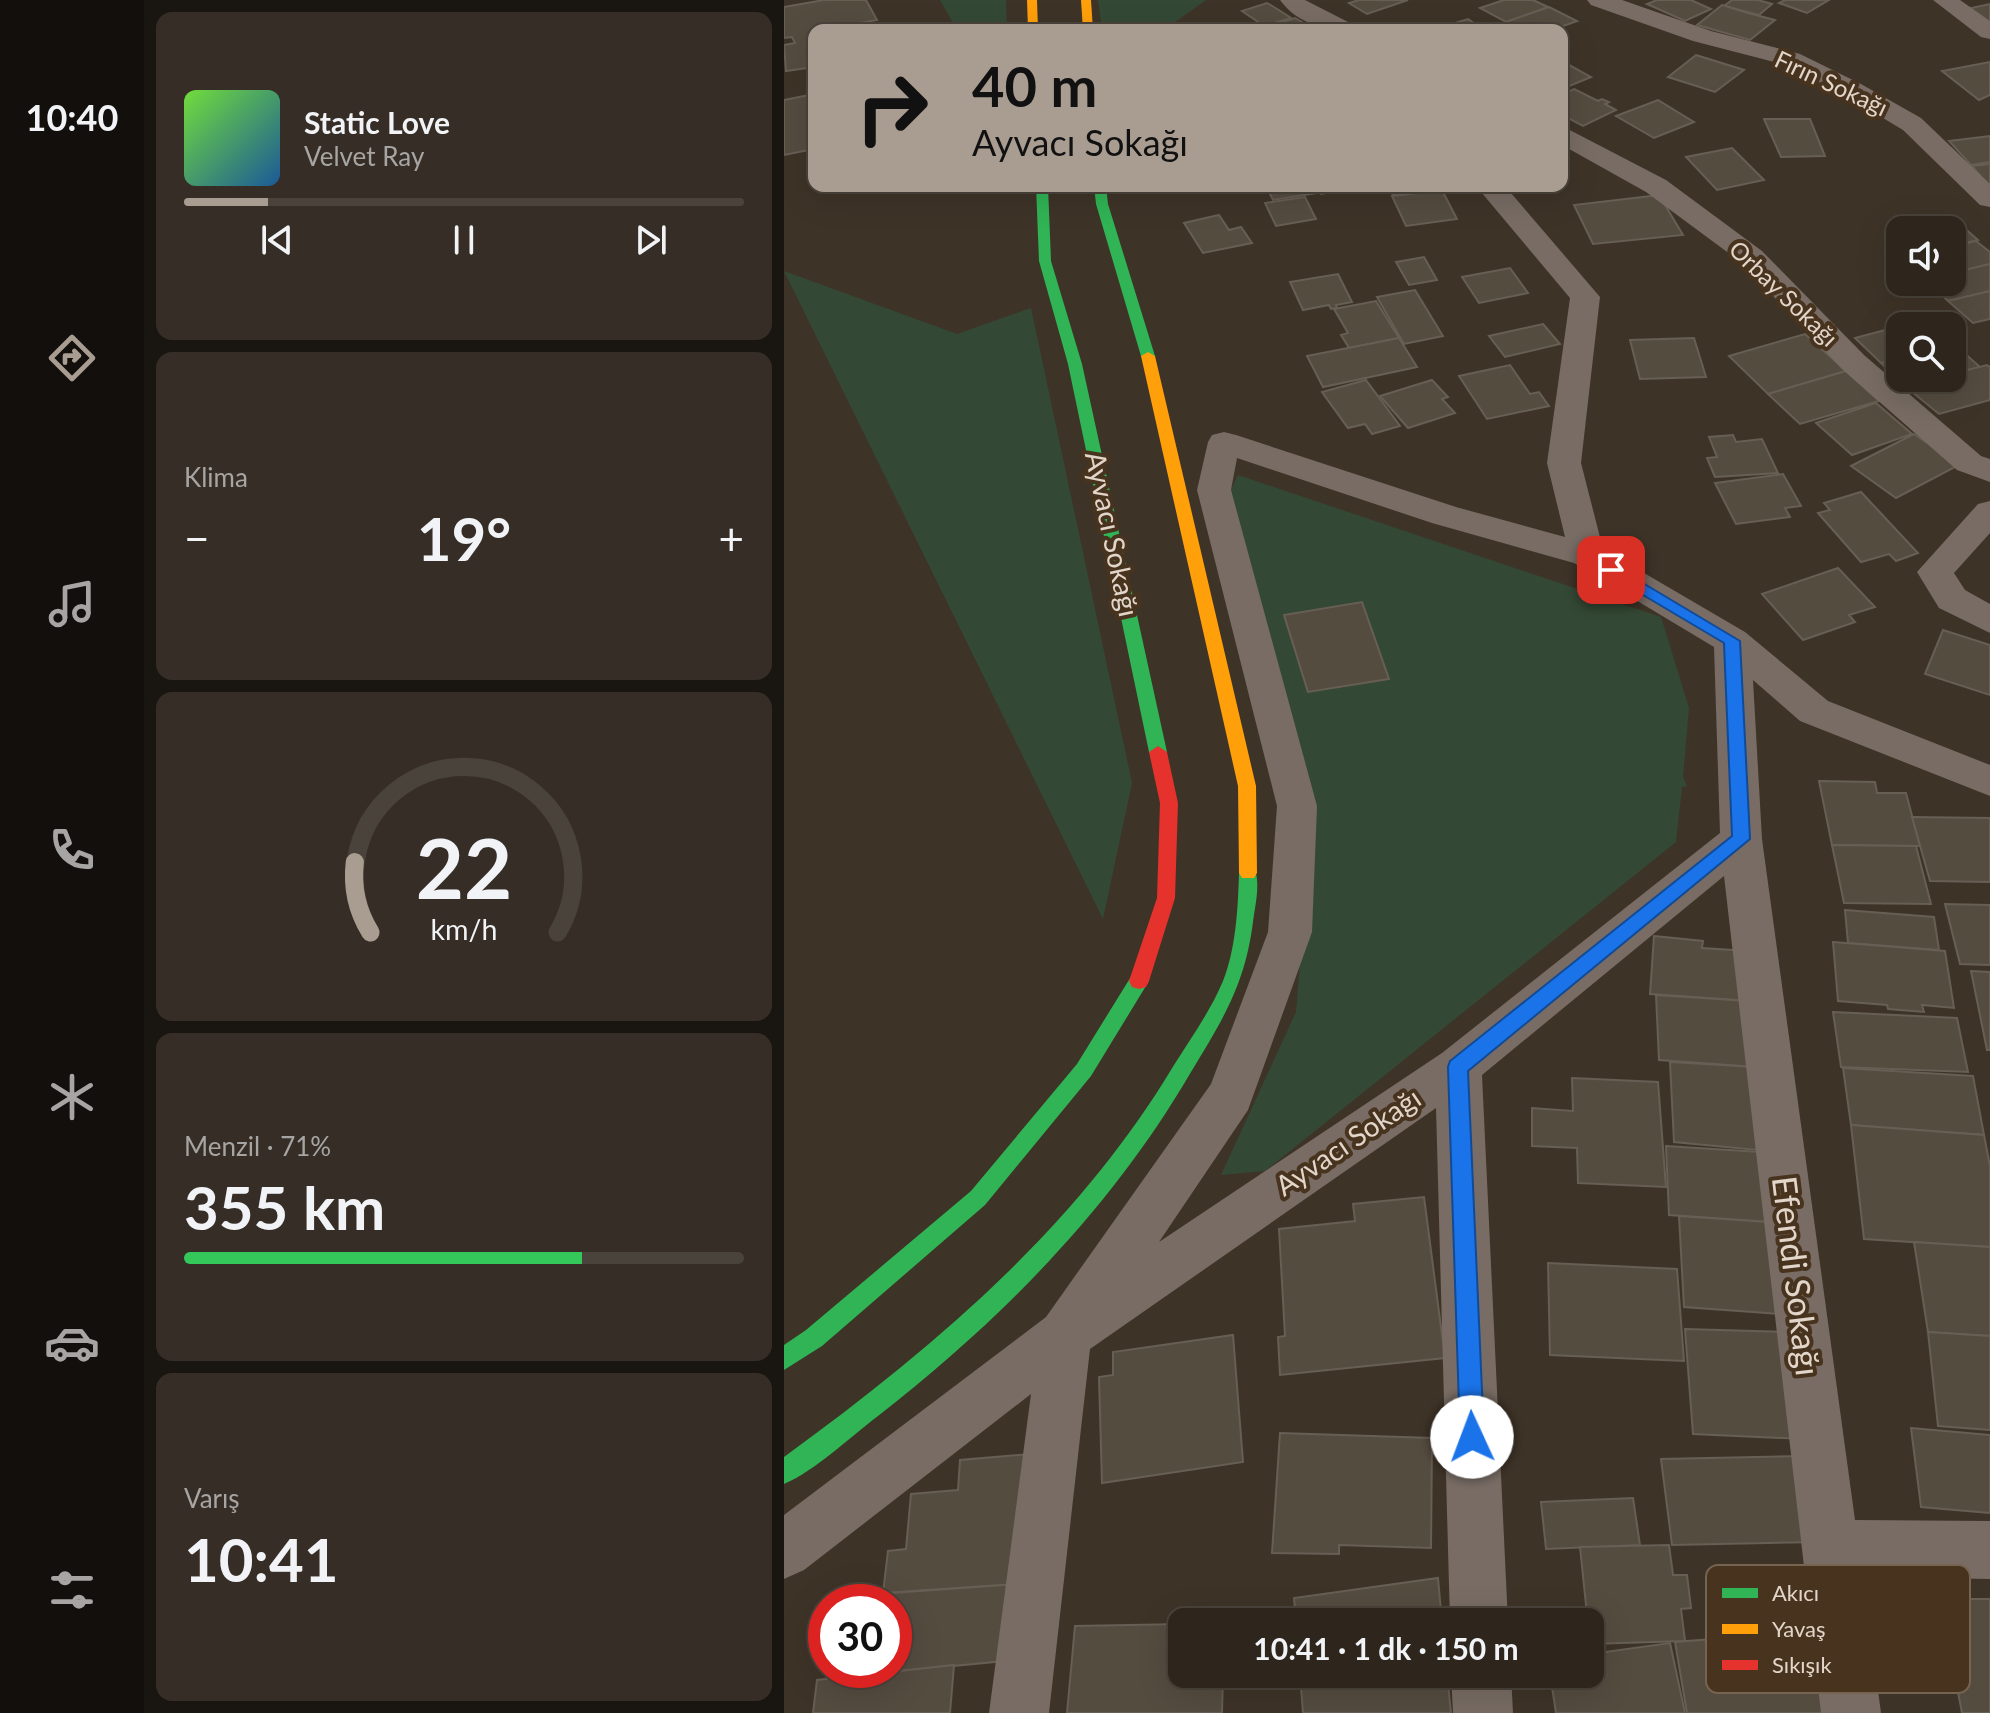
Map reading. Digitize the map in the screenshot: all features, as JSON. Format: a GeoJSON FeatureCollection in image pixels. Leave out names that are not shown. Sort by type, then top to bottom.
{"type":"FeatureCollection","features":[{"type":"Feature","properties":{"kind":"main road"},"geometry":{"type":"LineString","coordinates":[[1032,0],[1033,24]]}},
{"type":"Feature","properties":{"kind":"main road"},"geometry":{"type":"LineString","coordinates":[[1086,0],[1088,24]]}},
{"type":"Feature","properties":{"kind":"main road","name":"Ayvacı Sokağı"},"geometry":{"type":"LineString","coordinates":[[784,1359],[814,1338],[978,1198],[1084,1070],[1139,982],[1166,898],[1169,803],[1075,364],[1045,261],[1042,192]]}},
{"type":"Feature","properties":{"kind":"main road"},"geometry":{"type":"LineString","coordinates":[[784,1472],[897,1388],[991,1305],[1081,1216],[1166,1103],[1233,978],[1248,885],[1247,786],[1153,372],[1101,192]]}},
{"type":"Feature","properties":{"kind":"street","name":"Fırın Sokağı"},"geometry":{"type":"LineString","coordinates":[[1599,0],[1702,36],[1791,59],[1852,89],[1912,124],[1990,199]]}},
{"type":"Feature","properties":{"kind":"street"},"geometry":{"type":"LineString","coordinates":[[1944,0],[1990,32]]}},
{"type":"Feature","properties":{"kind":"street"},"geometry":{"type":"LineString","coordinates":[[1293,3],[1325,24]]}},
{"type":"Feature","properties":{"kind":"street"},"geometry":{"type":"LineString","coordinates":[[1293,3],[1334,24]]}},
{"type":"Feature","properties":{"kind":"street","name":"Orbay Sokağı"},"geometry":{"type":"LineString","coordinates":[[1568,137],[1656,186],[1752,257],[1853,362],[1969,463],[1990,471]]}},
{"type":"Feature","properties":{"kind":"street"},"geometry":{"type":"LineString","coordinates":[[1495,192],[1585,297],[1564,463],[1587,555]]}},
{"type":"Feature","properties":{"kind":"street"},"geometry":{"type":"LineString","coordinates":[[1019,1713],[1065,1335],[1231,1095],[1290,932],[1297,806],[1214,490],[1224,442],[1444,515],[1587,555],[1732,641],[1814,711],[1990,781]]}},
{"type":"Feature","properties":{"kind":"street"},"geometry":{"type":"LineString","coordinates":[[1990,512],[1935,572],[1952,599],[1990,620]]}},
{"type":"Feature","properties":{"kind":"street"},"geometry":{"type":"LineString","coordinates":[[1732,641],[1741,839]]}},
{"type":"Feature","properties":{"kind":"street","name":"Ayvacı Sokağı"},"geometry":{"type":"LineString","coordinates":[[784,1550],[1065,1335],[1458,1067],[1741,839]]}},
{"type":"Feature","properties":{"kind":"street","name":"Efendi Sokağı"},"geometry":{"type":"LineString","coordinates":[[1741,839],[1832,1565]]}},
{"type":"Feature","properties":{"kind":"street"},"geometry":{"type":"LineString","coordinates":[[1458,1067],[1478,1608]]}},
{"type":"Feature","properties":{"kind":"street"},"geometry":{"type":"LineString","coordinates":[[1830,1548],[1990,1550]]}},
{"type":"Feature","properties":{"kind":"street"},"geometry":{"type":"LineString","coordinates":[[1482,1688],[1483,1713]]}},
{"type":"Feature","properties":{"kind":"street","name":"Efendi Sokağı"},"geometry":{"type":"LineString","coordinates":[[1848,1693],[1851,1713]]}},
{"type":"Feature","properties":{"kind":"green space"},"geometry":{"type":"Polygon","coordinates":[[[940,0],[1006,0],[1007,24],[954,24],[940,0]]]}},
{"type":"Feature","properties":{"kind":"green space"},"geometry":{"type":"Polygon","coordinates":[[[1098,0],[1206,0],[1172,24],[1101,24],[1098,0]]]}},
{"type":"Feature","properties":{"kind":"green space"},"geometry":{"type":"Polygon","coordinates":[[[784,271],[957,334],[1031,308],[1132,783],[1103,919],[784,271]]]}},
{"type":"Feature","properties":{"kind":"green space"},"geometry":{"type":"Polygon","coordinates":[[[1238,475],[1661,617],[1689,708],[1683,777],[1687,786],[1682,787],[1676,842],[1265,1171],[1221,1175],[1296,1012],[1313,802],[1222,508],[1238,475]]]}},
{"type":"Feature","properties":{"kind":"building"},"geometry":{"type":"Polygon","coordinates":[[[824,0],[866,0],[877,20],[861,24],[808,24],[808,70],[786,71],[784,45],[795,43],[792,37],[784,38],[784,7],[824,0]]]}},
{"type":"Feature","properties":{"kind":"building"},"geometry":{"type":"Polygon","coordinates":[[[1359,0],[1408,0],[1367,14],[1349,3],[1359,0]]]}},
{"type":"Feature","properties":{"kind":"building"},"geometry":{"type":"Polygon","coordinates":[[[1504,0],[1533,0],[1548,7],[1506,22],[1480,8],[1504,0]]]}},
{"type":"Feature","properties":{"kind":"building"},"geometry":{"type":"Polygon","coordinates":[[[1657,0],[1691,0],[1711,9],[1685,21],[1647,4],[1657,0]]]}},
{"type":"Feature","properties":{"kind":"building"},"geometry":{"type":"Polygon","coordinates":[[[1732,0],[1758,0],[1772,4],[1759,15],[1724,6],[1732,0]]]}},
{"type":"Feature","properties":{"kind":"building"},"geometry":{"type":"Polygon","coordinates":[[[1785,0],[1829,0],[1807,13],[1779,3],[1785,0]]]}},
{"type":"Feature","properties":{"kind":"building"},"geometry":{"type":"Polygon","coordinates":[[[1267,3],[1291,18],[1261,24],[1242,11],[1267,3]]]}},
{"type":"Feature","properties":{"kind":"building"},"geometry":{"type":"Polygon","coordinates":[[[1990,4],[1990,25],[1967,9],[1990,4]]]}},
{"type":"Feature","properties":{"kind":"building"},"geometry":{"type":"Polygon","coordinates":[[[1722,5],[1775,20],[1750,40],[1697,25],[1722,5]]]}},
{"type":"Feature","properties":{"kind":"building"},"geometry":{"type":"Polygon","coordinates":[[[1549,7],[1577,21],[1568,24],[1506,22],[1549,7]]]}},
{"type":"Feature","properties":{"kind":"building"},"geometry":{"type":"Polygon","coordinates":[[[1295,18],[1306,24],[1276,24],[1295,18]]]}},
{"type":"Feature","properties":{"kind":"building"},"geometry":{"type":"Polygon","coordinates":[[[1468,19],[1475,24],[1452,24],[1468,19]]]}},
{"type":"Feature","properties":{"kind":"building"},"geometry":{"type":"Polygon","coordinates":[[[1696,55],[1744,70],[1715,92],[1668,77],[1696,55]]]}},
{"type":"Feature","properties":{"kind":"building"},"geometry":{"type":"Polygon","coordinates":[[[1990,62],[1990,95],[1979,100],[1942,71],[1990,62]]]}},
{"type":"Feature","properties":{"kind":"building"},"geometry":{"type":"Polygon","coordinates":[[[1568,64],[1591,77],[1568,87],[1568,64]]]}},
{"type":"Feature","properties":{"kind":"building"},"geometry":{"type":"Polygon","coordinates":[[[1574,89],[1598,101],[1602,99],[1616,110],[1583,126],[1568,118],[1568,92],[1574,89]]]}},
{"type":"Feature","properties":{"kind":"building"},"geometry":{"type":"Polygon","coordinates":[[[808,95],[808,150],[784,155],[784,100],[808,95]]]}},
{"type":"Feature","properties":{"kind":"building"},"geometry":{"type":"Polygon","coordinates":[[[1658,100],[1694,122],[1654,138],[1616,116],[1658,100]]]}},
{"type":"Feature","properties":{"kind":"building"},"geometry":{"type":"Polygon","coordinates":[[[1764,119],[1810,119],[1825,156],[1781,157],[1764,119]]]}},
{"type":"Feature","properties":{"kind":"building"},"geometry":{"type":"Polygon","coordinates":[[[1990,136],[1990,162],[1971,165],[1949,141],[1990,136]]]}},
{"type":"Feature","properties":{"kind":"building"},"geometry":{"type":"Polygon","coordinates":[[[1732,148],[1764,180],[1717,190],[1686,157],[1732,148]]]}},
{"type":"Feature","properties":{"kind":"building"},"geometry":{"type":"Polygon","coordinates":[[[1990,164],[1990,187],[1972,166],[1990,164]]]}},
{"type":"Feature","properties":{"kind":"building"},"geometry":{"type":"Polygon","coordinates":[[[1269,192],[1317,193],[1273,200],[1269,192]]]}},
{"type":"Feature","properties":{"kind":"building"},"geometry":{"type":"Polygon","coordinates":[[[1443,192],[1457,219],[1406,226],[1392,196],[1443,192]]]}},
{"type":"Feature","properties":{"kind":"building"},"geometry":{"type":"Polygon","coordinates":[[[1659,195],[1683,235],[1593,244],[1574,205],[1659,195]]]}},
{"type":"Feature","properties":{"kind":"building"},"geometry":{"type":"Polygon","coordinates":[[[1305,197],[1316,219],[1276,226],[1265,203],[1305,197]]]}},
{"type":"Feature","properties":{"kind":"building"},"geometry":{"type":"Polygon","coordinates":[[[1219,215],[1229,230],[1241,227],[1252,243],[1203,253],[1184,223],[1219,215]]]}},
{"type":"Feature","properties":{"kind":"building"},"geometry":{"type":"Polygon","coordinates":[[[1966,230],[1978,240],[1966,243],[1966,230]]]}},
{"type":"Feature","properties":{"kind":"building"},"geometry":{"type":"Polygon","coordinates":[[[1976,241],[1990,252],[1990,264],[1966,270],[1966,244],[1976,241]]]}},
{"type":"Feature","properties":{"kind":"building"},"geometry":{"type":"Polygon","coordinates":[[[1424,257],[1437,280],[1409,285],[1396,262],[1424,257]]]}},
{"type":"Feature","properties":{"kind":"building"},"geometry":{"type":"Polygon","coordinates":[[[1990,264],[1990,291],[1948,301],[1942,296],[1966,296],[1966,270],[1990,264]]]}},
{"type":"Feature","properties":{"kind":"building"},"geometry":{"type":"Polygon","coordinates":[[[1510,268],[1528,293],[1479,303],[1462,277],[1510,268]]]}},
{"type":"Feature","properties":{"kind":"building"},"geometry":{"type":"Polygon","coordinates":[[[1338,274],[1352,302],[1331,309],[1329,305],[1303,310],[1290,282],[1338,274]]]}},
{"type":"Feature","properties":{"kind":"building"},"geometry":{"type":"Polygon","coordinates":[[[1415,290],[1443,336],[1404,344],[1377,297],[1415,290]]]}},
{"type":"Feature","properties":{"kind":"building"},"geometry":{"type":"Polygon","coordinates":[[[1990,291],[1990,319],[1973,323],[1966,317],[1966,312],[1960,312],[1948,301],[1990,291]]]}},
{"type":"Feature","properties":{"kind":"building"},"geometry":{"type":"Polygon","coordinates":[[[1376,301],[1399,338],[1349,348],[1341,335],[1348,333],[1334,309],[1376,301]]]}},
{"type":"Feature","properties":{"kind":"building"},"geometry":{"type":"Polygon","coordinates":[[[1543,324],[1560,344],[1505,357],[1489,336],[1543,324]]]}},
{"type":"Feature","properties":{"kind":"building"},"geometry":{"type":"Polygon","coordinates":[[[1886,330],[1886,362],[1881,363],[1855,338],[1886,330]]]}},
{"type":"Feature","properties":{"kind":"building"},"geometry":{"type":"Polygon","coordinates":[[[1805,334],[1846,371],[1768,394],[1729,356],[1805,334]]]}},
{"type":"Feature","properties":{"kind":"building"},"geometry":{"type":"Polygon","coordinates":[[[1399,338],[1417,367],[1323,387],[1307,356],[1399,338]]]}},
{"type":"Feature","properties":{"kind":"building"},"geometry":{"type":"Polygon","coordinates":[[[1694,338],[1706,377],[1640,379],[1630,340],[1694,338]]]}},
{"type":"Feature","properties":{"kind":"building"},"geometry":{"type":"Polygon","coordinates":[[[1966,355],[1980,367],[1966,370],[1966,355]]]}},
{"type":"Feature","properties":{"kind":"building"},"geometry":{"type":"Polygon","coordinates":[[[1510,365],[1530,394],[1539,392],[1549,406],[1487,419],[1459,376],[1510,365]]]}},
{"type":"Feature","properties":{"kind":"building"},"geometry":{"type":"Polygon","coordinates":[[[1987,365],[1990,367],[1990,400],[1939,414],[1912,392],[1966,392],[1966,370],[1987,365]]]}},
{"type":"Feature","properties":{"kind":"building"},"geometry":{"type":"Polygon","coordinates":[[[1846,371],[1879,401],[1800,424],[1768,394],[1846,371]]]}},
{"type":"Feature","properties":{"kind":"building"},"geometry":{"type":"Polygon","coordinates":[[[1366,380],[1400,426],[1372,434],[1365,424],[1348,428],[1322,392],[1366,380]]]}},
{"type":"Feature","properties":{"kind":"building"},"geometry":{"type":"Polygon","coordinates":[[[1432,380],[1448,397],[1442,399],[1455,413],[1408,428],[1380,396],[1432,380]]]}},
{"type":"Feature","properties":{"kind":"building"},"geometry":{"type":"Polygon","coordinates":[[[1876,403],[1912,434],[1852,455],[1816,423],[1876,403]]]}},
{"type":"Feature","properties":{"kind":"building"},"geometry":{"type":"Polygon","coordinates":[[[1914,434],[1959,465],[1896,498],[1851,466],[1914,434]]]}},
{"type":"Feature","properties":{"kind":"building"},"geometry":{"type":"Polygon","coordinates":[[[1733,435],[1736,442],[1762,439],[1778,473],[1715,477],[1707,458],[1717,457],[1709,437],[1733,435]]]}},
{"type":"Feature","properties":{"kind":"building"},"geometry":{"type":"Polygon","coordinates":[[[1783,474],[1801,506],[1785,508],[1790,517],[1736,524],[1715,483],[1783,474]]]}},
{"type":"Feature","properties":{"kind":"building"},"geometry":{"type":"Polygon","coordinates":[[[1861,492],[1918,553],[1896,561],[1889,554],[1861,562],[1818,513],[1830,510],[1824,503],[1861,492]]]}},
{"type":"Feature","properties":{"kind":"building"},"geometry":{"type":"Polygon","coordinates":[[[1838,568],[1875,607],[1849,615],[1855,622],[1803,640],[1762,594],[1838,568]]]}},
{"type":"Feature","properties":{"kind":"building"},"geometry":{"type":"Polygon","coordinates":[[[1362,602],[1389,679],[1308,692],[1284,615],[1362,602]]]}},
{"type":"Feature","properties":{"kind":"building"},"geometry":{"type":"Polygon","coordinates":[[[1943,630],[1990,645],[1990,695],[1925,674],[1943,630]]]}},
{"type":"Feature","properties":{"kind":"building"},"geometry":{"type":"Polygon","coordinates":[[[1819,781],[1875,782],[1877,793],[1906,793],[1920,846],[1832,845],[1819,781]]]}},
{"type":"Feature","properties":{"kind":"building"},"geometry":{"type":"Polygon","coordinates":[[[1912,817],[1990,818],[1990,882],[1930,881],[1912,817]]]}},
{"type":"Feature","properties":{"kind":"building"},"geometry":{"type":"Polygon","coordinates":[[[1832,845],[1916,846],[1931,904],[1844,903],[1832,845]]]}},
{"type":"Feature","properties":{"kind":"building"},"geometry":{"type":"Polygon","coordinates":[[[1945,904],[1990,905],[1990,965],[1960,964],[1945,904]]]}},
{"type":"Feature","properties":{"kind":"building"},"geometry":{"type":"Polygon","coordinates":[[[1845,910],[1934,917],[1939,950],[1848,943],[1845,910]]]}},
{"type":"Feature","properties":{"kind":"building"},"geometry":{"type":"Polygon","coordinates":[[[1654,936],[1703,941],[1702,948],[1748,951],[1751,1001],[1650,994],[1654,936]]]}},
{"type":"Feature","properties":{"kind":"building"},"geometry":{"type":"Polygon","coordinates":[[[1833,942],[1945,951],[1954,1008],[1922,1005],[1924,1012],[1838,1001],[1833,942]]]}},
{"type":"Feature","properties":{"kind":"building"},"geometry":{"type":"Polygon","coordinates":[[[1971,971],[1990,972],[1990,1050],[1987,1050],[1971,971]]]}},
{"type":"Feature","properties":{"kind":"building"},"geometry":{"type":"Polygon","coordinates":[[[1656,995],[1748,1001],[1756,1067],[1659,1060],[1656,995]]]}},
{"type":"Feature","properties":{"kind":"building"},"geometry":{"type":"Polygon","coordinates":[[[1833,1012],[1957,1018],[1968,1072],[1841,1067],[1833,1012]]]}},
{"type":"Feature","properties":{"kind":"building"},"geometry":{"type":"Polygon","coordinates":[[[1670,1062],[1756,1067],[1757,1150],[1674,1142],[1670,1062]]]}},
{"type":"Feature","properties":{"kind":"building"},"geometry":{"type":"Polygon","coordinates":[[[1843,1068],[1973,1076],[1984,1135],[1851,1125],[1843,1068]]]}},
{"type":"Feature","properties":{"kind":"building"},"geometry":{"type":"Polygon","coordinates":[[[1572,1078],[1658,1082],[1666,1187],[1578,1183],[1577,1148],[1532,1146],[1532,1108],[1573,1111],[1572,1078]]]}},
{"type":"Feature","properties":{"kind":"building"},"geometry":{"type":"Polygon","coordinates":[[[1851,1125],[1984,1135],[1990,1166],[1990,1247],[1864,1239],[1851,1125]]]}},
{"type":"Feature","properties":{"kind":"building"},"geometry":{"type":"Polygon","coordinates":[[[1666,1146],[1776,1153],[1783,1223],[1669,1215],[1666,1146]]]}},
{"type":"Feature","properties":{"kind":"building"},"geometry":{"type":"Polygon","coordinates":[[[1424,1197],[1445,1358],[1280,1375],[1278,1337],[1285,1336],[1279,1229],[1355,1221],[1353,1204],[1424,1197]]]}},
{"type":"Feature","properties":{"kind":"building"},"geometry":{"type":"Polygon","coordinates":[[[1679,1216],[1783,1223],[1792,1315],[1684,1307],[1679,1216]]]}},
{"type":"Feature","properties":{"kind":"building"},"geometry":{"type":"Polygon","coordinates":[[[1914,1242],[1990,1247],[1990,1336],[1928,1332],[1914,1242]]]}},
{"type":"Feature","properties":{"kind":"building"},"geometry":{"type":"Polygon","coordinates":[[[1548,1263],[1677,1269],[1684,1361],[1550,1355],[1548,1263]]]}},
{"type":"Feature","properties":{"kind":"building"},"geometry":{"type":"Polygon","coordinates":[[[1685,1329],[1789,1332],[1803,1439],[1693,1434],[1685,1329]]]}},
{"type":"Feature","properties":{"kind":"building"},"geometry":{"type":"Polygon","coordinates":[[[1928,1332],[1990,1336],[1990,1430],[1938,1426],[1928,1332]]]}},
{"type":"Feature","properties":{"kind":"building"},"geometry":{"type":"Polygon","coordinates":[[[1233,1335],[1243,1462],[1102,1483],[1099,1377],[1113,1375],[1113,1352],[1233,1335]]]}},
{"type":"Feature","properties":{"kind":"building"},"geometry":{"type":"Polygon","coordinates":[[[1911,1428],[1990,1435],[1990,1513],[1921,1507],[1911,1428]]]}},
{"type":"Feature","properties":{"kind":"building"},"geometry":{"type":"Polygon","coordinates":[[[1280,1433],[1432,1438],[1431,1548],[1339,1545],[1339,1554],[1272,1553],[1280,1433]]]}},
{"type":"Feature","properties":{"kind":"building"},"geometry":{"type":"Polygon","coordinates":[[[1031,1454],[1019,1584],[912,1591],[912,1584],[884,1584],[888,1551],[906,1549],[911,1494],[958,1490],[960,1460],[1031,1454]]]}},
{"type":"Feature","properties":{"kind":"building"},"geometry":{"type":"Polygon","coordinates":[[[1803,1456],[1818,1542],[1672,1545],[1661,1459],[1803,1456]]]}},
{"type":"Feature","properties":{"kind":"building"},"geometry":{"type":"Polygon","coordinates":[[[1633,1498],[1640,1545],[1546,1549],[1541,1502],[1633,1498]]]}},
{"type":"Feature","properties":{"kind":"building"},"geometry":{"type":"Polygon","coordinates":[[[1669,1545],[1673,1575],[1687,1575],[1691,1608],[1681,1609],[1685,1641],[1604,1644],[1604,1608],[1586,1608],[1580,1547],[1669,1545]]]}},
{"type":"Feature","properties":{"kind":"building"},"geometry":{"type":"Polygon","coordinates":[[[1438,1578],[1441,1608],[1295,1608],[1294,1598],[1438,1578]]]}},
{"type":"Feature","properties":{"kind":"building"},"geometry":{"type":"Polygon","coordinates":[[[1019,1584],[1015,1660],[912,1670],[912,1592],[1019,1584]]]}},
{"type":"Feature","properties":{"kind":"building"},"geometry":{"type":"Polygon","coordinates":[[[1970,1599],[1990,1599],[1990,1713],[1962,1713],[1958,1693],[1970,1693],[1970,1599]]]}},
{"type":"Feature","properties":{"kind":"building"},"geometry":{"type":"Polygon","coordinates":[[[1168,1624],[1168,1688],[1223,1688],[1222,1713],[1067,1713],[1075,1626],[1168,1624]]]}},
{"type":"Feature","properties":{"kind":"building"},"geometry":{"type":"Polygon","coordinates":[[[1706,1640],[1706,1693],[1841,1693],[1845,1713],[1687,1713],[1675,1642],[1706,1640]]]}},
{"type":"Feature","properties":{"kind":"building"},"geometry":{"type":"Polygon","coordinates":[[[1670,1643],[1685,1713],[1556,1713],[1552,1688],[1604,1688],[1604,1652],[1670,1643]]]}},
{"type":"Feature","properties":{"kind":"building"},"geometry":{"type":"Polygon","coordinates":[[[954,1665],[950,1713],[813,1713],[816,1688],[912,1688],[912,1670],[954,1665]]]}},
{"type":"Feature","properties":{"kind":"building"},"geometry":{"type":"Polygon","coordinates":[[[1301,1688],[1448,1688],[1451,1713],[1303,1713],[1301,1688]]]}},
{"type":"Feature","properties":{"kind":"traffic: fast"},"geometry":{"type":"LineString","coordinates":[[1042,192],[1045,261],[1075,364],[1158,752]]}},
{"type":"Feature","properties":{"kind":"traffic: fast"},"geometry":{"type":"LineString","coordinates":[[1101,192],[1148,356]]}},
{"type":"Feature","properties":{"kind":"traffic: fast"},"geometry":{"type":"LineString","coordinates":[[784,1472],[844,1428],[959,1334],[1014,1284],[1065,1231],[1113,1174],[1156,1114],[1232,981],[1243,928],[1248,873]]}},
{"type":"Feature","properties":{"kind":"traffic: fast"},"geometry":{"type":"LineString","coordinates":[[784,1359],[814,1338],[978,1198],[1084,1070],[1139,981]]}},
{"type":"Feature","properties":{"kind":"traffic: slow"},"geometry":{"type":"LineString","coordinates":[[1032,0],[1033,24]]}},
{"type":"Feature","properties":{"kind":"traffic: slow"},"geometry":{"type":"LineString","coordinates":[[1086,0],[1088,24]]}},
{"type":"Feature","properties":{"kind":"traffic: slow"},"geometry":{"type":"LineString","coordinates":[[1148,356],[1247,786],[1248,873]]}},
{"type":"Feature","properties":{"kind":"traffic: jam"},"geometry":{"type":"LineString","coordinates":[[1139,981],[1166,898],[1169,803],[1158,752]]}},
{"type":"Feature","properties":{"kind":"route"},"geometry":{"type":"LineString","coordinates":[[1472,1437],[1458,1067],[1741,839],[1732,641],[1611,570]]}}]}
